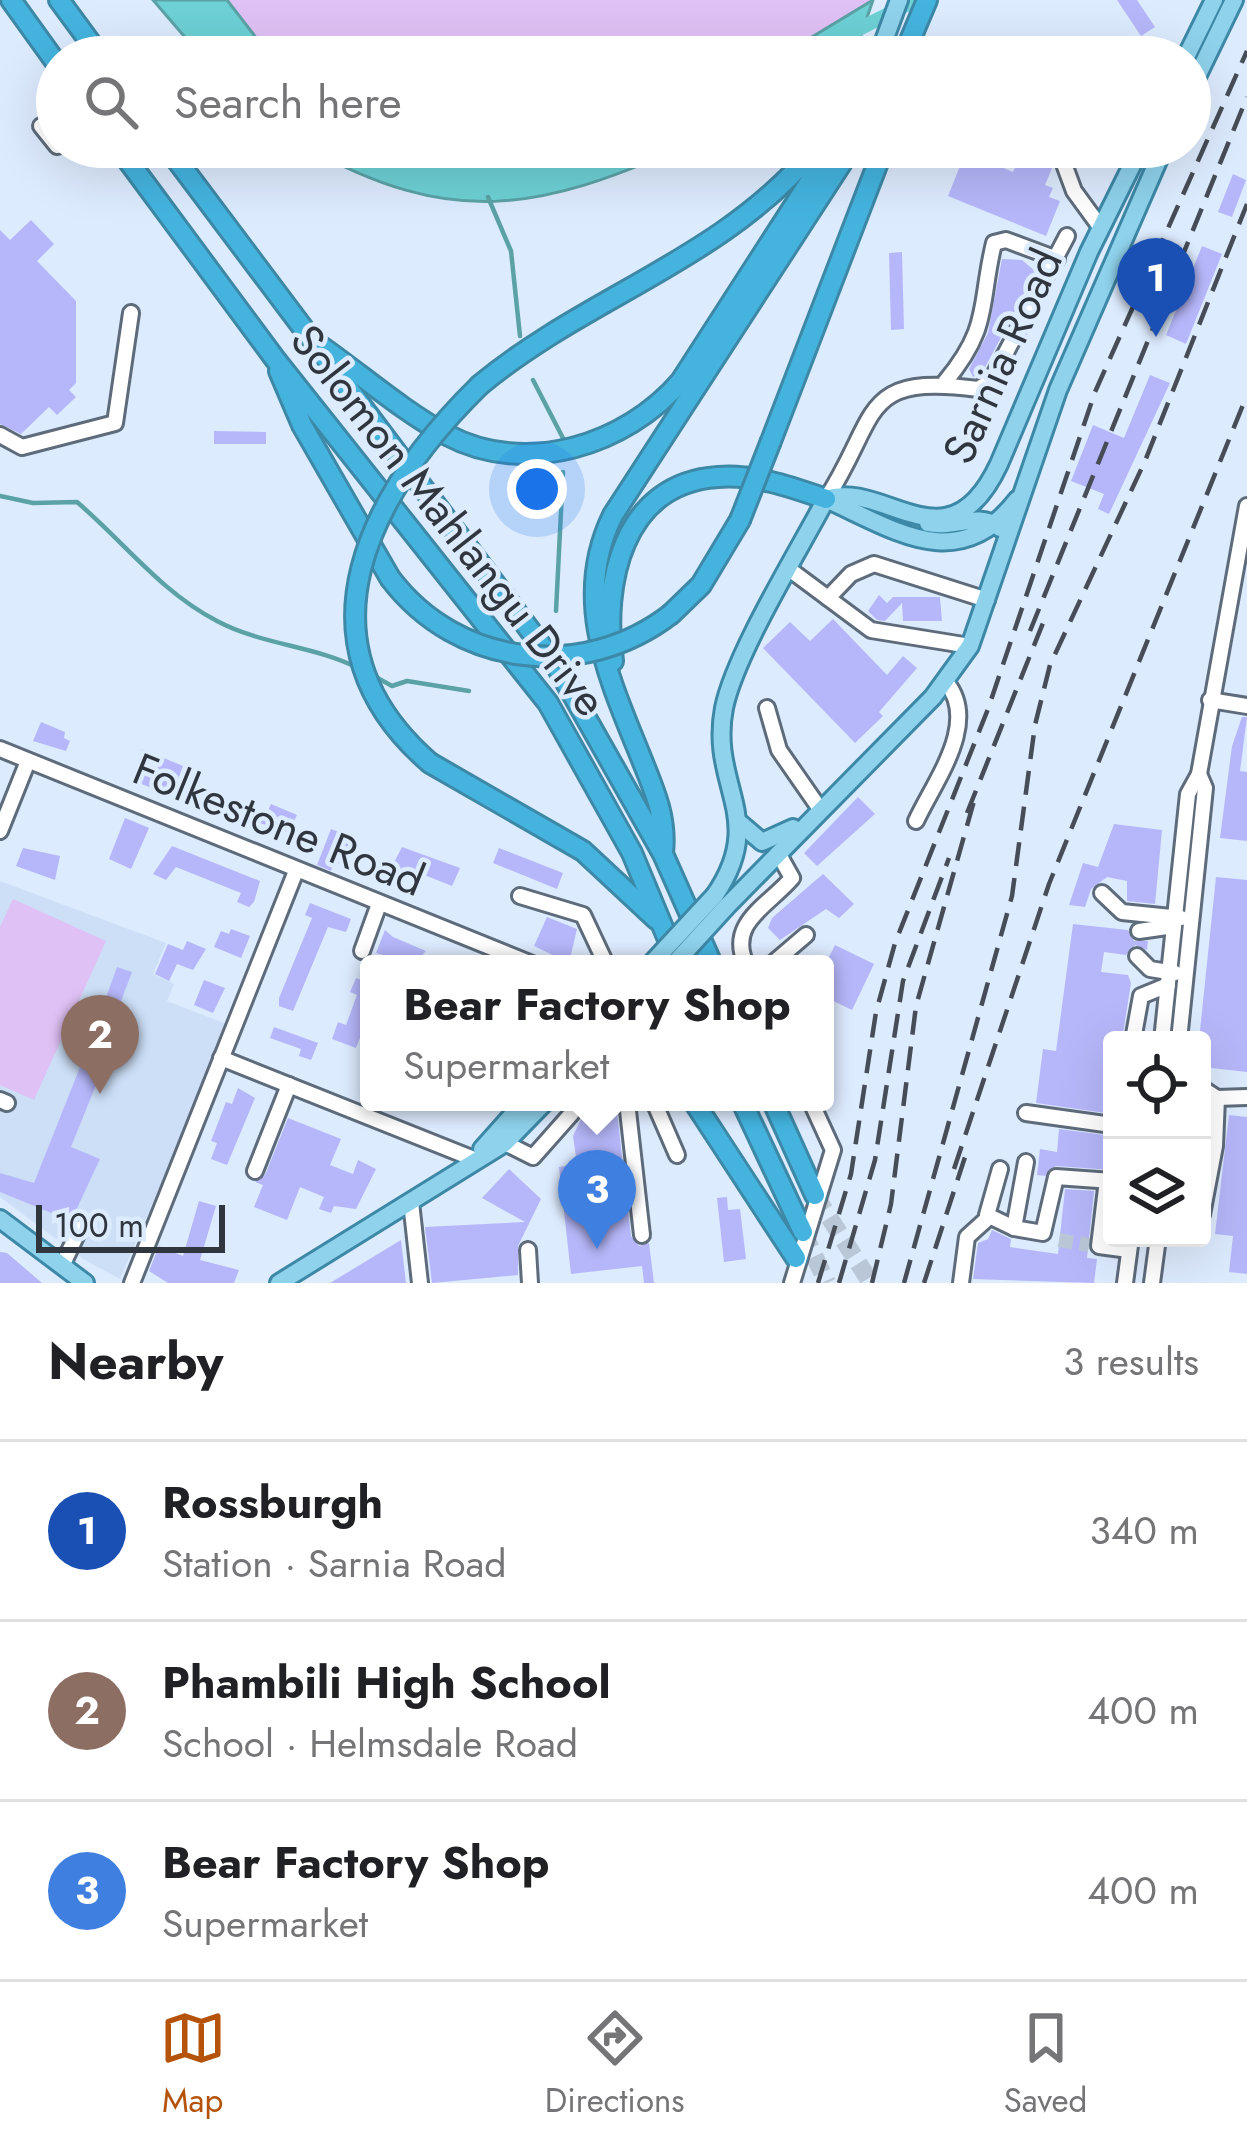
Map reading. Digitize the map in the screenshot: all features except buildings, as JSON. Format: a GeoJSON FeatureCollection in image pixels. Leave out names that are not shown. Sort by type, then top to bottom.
{"type":"FeatureCollection","features":[{"type":"Feature","properties":{"kind":"highway"},"geometry":{"type":"LineString","coordinates":[[11,0],[37,36]]}},
{"type":"Feature","properties":{"kind":"highway"},"geometry":{"type":"LineString","coordinates":[[59,0],[86,36]]}},
{"type":"Feature","properties":{"kind":"highway"},"geometry":{"type":"LineString","coordinates":[[921,36],[930,0]]}},
{"type":"Feature","properties":{"kind":"highway"},"geometry":{"type":"LineString","coordinates":[[916,36],[923,24]]}},
{"type":"Feature","properties":{"kind":"highway","name":"Solomon Mahlangu Drive"},"geometry":{"type":"LineString","coordinates":[[133,168],[274,359],[548,703],[632,853],[673,955]]}},
{"type":"Feature","properties":{"kind":"highway","name":"Solomon Mahlangu Drive"},"geometry":{"type":"LineString","coordinates":[[181,168],[556,665],[663,854],[708,955]]}},
{"type":"Feature","properties":{"kind":"highway"},"geometry":{"type":"LineString","coordinates":[[660,922],[584,851],[430,764],[394,727],[370,687],[356,633],[356,583],[369,536],[399,481],[448,416],[539,340],[719,239],[797,168]]}},
{"type":"Feature","properties":{"kind":"highway"},"geometry":{"type":"LineString","coordinates":[[301,332],[451,437],[510,453],[592,442],[634,423],[680,380],[818,168]]}},
{"type":"Feature","properties":{"kind":"highway"},"geometry":{"type":"LineString","coordinates":[[663,854],[662,812],[594,623],[594,569],[603,535],[839,168]]}},
{"type":"Feature","properties":{"kind":"highway"},"geometry":{"type":"LineString","coordinates":[[274,359],[302,425],[390,578],[432,622],[510,655],[602,652],[671,614],[701,584],[740,520],[876,168]]}},
{"type":"Feature","properties":{"kind":"highway"},"geometry":{"type":"LineString","coordinates":[[617,689],[607,617],[610,581],[632,530],[659,501],[695,482],[733,476],[826,499]]}},
{"type":"Feature","properties":{"kind":"highway"},"geometry":{"type":"LineString","coordinates":[[700,1111],[796,1258]]}},
{"type":"Feature","properties":{"kind":"highway"},"geometry":{"type":"LineString","coordinates":[[746,1111],[803,1232]]}},
{"type":"Feature","properties":{"kind":"highway"},"geometry":{"type":"LineString","coordinates":[[777,1111],[815,1195]]}},
{"type":"Feature","properties":{"kind":"main road"},"geometry":{"type":"LineString","coordinates":[[888,36],[899,0]]}},
{"type":"Feature","properties":{"kind":"main road"},"geometry":{"type":"LineString","coordinates":[[1196,36],[1214,0]]}},
{"type":"Feature","properties":{"kind":"main road"},"geometry":{"type":"LineString","coordinates":[[1211,48],[1234,0]]}},
{"type":"Feature","properties":{"kind":"main road","name":"Sarnia Road"},"geometry":{"type":"LineString","coordinates":[[918,519],[972,502],[994,475],[1131,168]]}},
{"type":"Feature","properties":{"kind":"main road","name":"Sarnia Road"},"geometry":{"type":"LineString","coordinates":[[661,955],[778,853],[946,682],[970,646],[1091,308],[1154,168]]}},
{"type":"Feature","properties":{"kind":"main road"},"geometry":{"type":"LineString","coordinates":[[826,499],[928,543],[962,540],[995,523],[1024,490]]}},
{"type":"Feature","properties":{"kind":"main road"},"geometry":{"type":"LineString","coordinates":[[826,499],[860,495],[945,526],[978,519],[995,523],[1007,538]]}},
{"type":"Feature","properties":{"kind":"main road","name":"Sarnia Road"},"geometry":{"type":"LineString","coordinates":[[682,955],[720,901],[736,859],[738,820],[724,756],[724,712],[826,499]]}},
{"type":"Feature","properties":{"kind":"main road"},"geometry":{"type":"LineString","coordinates":[[738,820],[747,834],[762,842],[817,812]]}},
{"type":"Feature","properties":{"kind":"main road"},"geometry":{"type":"LineString","coordinates":[[474,1159],[516,1111]]}},
{"type":"Feature","properties":{"kind":"main road"},"geometry":{"type":"LineString","coordinates":[[279,1283],[505,1143],[536,1111]]}},
{"type":"Feature","properties":{"kind":"main road"},"geometry":{"type":"LineString","coordinates":[[0,1219],[85,1283]]}},
{"type":"Feature","properties":{"kind":"street"},"geometry":{"type":"LineString","coordinates":[[1065,168],[1074,191],[1101,228]]}},
{"type":"Feature","properties":{"kind":"street"},"geometry":{"type":"LineString","coordinates":[[826,499],[879,402],[905,386],[945,382],[978,389],[991,381],[1066,236]]}},
{"type":"Feature","properties":{"kind":"street"},"geometry":{"type":"LineString","coordinates":[[945,382],[966,356],[985,309],[994,243],[1006,240],[1057,259]]}},
{"type":"Feature","properties":{"kind":"street"},"geometry":{"type":"LineString","coordinates":[[0,435],[22,447],[116,423],[131,313]]}},
{"type":"Feature","properties":{"kind":"street"},"geometry":{"type":"LineString","coordinates":[[1163,1031],[1189,788],[1198,774],[1247,506]]}},
{"type":"Feature","properties":{"kind":"street"},"geometry":{"type":"LineString","coordinates":[[828,598],[850,574],[874,564],[987,600]]}},
{"type":"Feature","properties":{"kind":"street"},"geometry":{"type":"LineString","coordinates":[[789,569],[883,634],[970,646]]}},
{"type":"Feature","properties":{"kind":"street"},"geometry":{"type":"LineString","coordinates":[[916,820],[961,719],[958,700],[946,682]]}},
{"type":"Feature","properties":{"kind":"street"},"geometry":{"type":"LineString","coordinates":[[1210,700],[1247,706]]}},
{"type":"Feature","properties":{"kind":"street"},"geometry":{"type":"LineString","coordinates":[[767,707],[778,750],[817,812]]}},
{"type":"Feature","properties":{"kind":"street","name":"Folkestone Road"},"geometry":{"type":"LineString","coordinates":[[0,748],[509,955]]}},
{"type":"Feature","properties":{"kind":"street"},"geometry":{"type":"LineString","coordinates":[[0,831],[28,761]]}},
{"type":"Feature","properties":{"kind":"street"},"geometry":{"type":"LineString","coordinates":[[1180,1031],[1204,788],[1198,774]]}},
{"type":"Feature","properties":{"kind":"street"},"geometry":{"type":"LineString","coordinates":[[1184,824],[1201,826]]}},
{"type":"Feature","properties":{"kind":"street"},"geometry":{"type":"LineString","coordinates":[[743,955],[739,942],[744,926],[792,878],[778,853]]}},
{"type":"Feature","properties":{"kind":"street"},"geometry":{"type":"LineString","coordinates":[[1180,864],[1198,866]]}},
{"type":"Feature","properties":{"kind":"street"},"geometry":{"type":"LineString","coordinates":[[132,1283],[296,871]]}},
{"type":"Feature","properties":{"kind":"street"},"geometry":{"type":"LineString","coordinates":[[1102,893],[1122,912],[1174,922]]}},
{"type":"Feature","properties":{"kind":"street"},"geometry":{"type":"LineString","coordinates":[[520,896],[584,916],[602,955]]}},
{"type":"Feature","properties":{"kind":"street"},"geometry":{"type":"LineString","coordinates":[[362,951],[380,904]]}},
{"type":"Feature","properties":{"kind":"street"},"geometry":{"type":"LineString","coordinates":[[1138,932],[1192,920]]}},
{"type":"Feature","properties":{"kind":"street"},"geometry":{"type":"LineString","coordinates":[[783,955],[806,935]]}},
{"type":"Feature","properties":{"kind":"street"},"geometry":{"type":"LineString","coordinates":[[1137,956],[1169,979]]}},
{"type":"Feature","properties":{"kind":"street"},"geometry":{"type":"LineString","coordinates":[[1135,1031],[1141,996],[1186,974]]}},
{"type":"Feature","properties":{"kind":"street"},"geometry":{"type":"LineString","coordinates":[[221,1058],[474,1159]]}},
{"type":"Feature","properties":{"kind":"street"},"geometry":{"type":"LineString","coordinates":[[255,1171],[289,1085]]}},
{"type":"Feature","properties":{"kind":"street"},"geometry":{"type":"LineString","coordinates":[[1211,1094],[1247,1097]]}},
{"type":"Feature","properties":{"kind":"street"},"geometry":{"type":"LineString","coordinates":[[1211,1171],[1217,1098]]}},
{"type":"Feature","properties":{"kind":"street"},"geometry":{"type":"LineString","coordinates":[[627,1111],[642,1235]]}},
{"type":"Feature","properties":{"kind":"street"},"geometry":{"type":"LineString","coordinates":[[658,1111],[677,1155]]}},
{"type":"Feature","properties":{"kind":"street"},"geometry":{"type":"LineString","coordinates":[[791,1283],[833,1150],[815,1111]]}},
{"type":"Feature","properties":{"kind":"street"},"geometry":{"type":"LineString","coordinates":[[505,1143],[532,1157],[572,1113]]}},
{"type":"Feature","properties":{"kind":"street"},"geometry":{"type":"LineString","coordinates":[[1026,1113],[1103,1124]]}},
{"type":"Feature","properties":{"kind":"street"},"geometry":{"type":"LineString","coordinates":[[1014,1228],[1027,1162]]}},
{"type":"Feature","properties":{"kind":"street"},"geometry":{"type":"LineString","coordinates":[[961,1283],[968,1237],[988,1218],[1000,1168]]}},
{"type":"Feature","properties":{"kind":"street"},"geometry":{"type":"LineString","coordinates":[[1043,1234],[1056,1178],[1103,1180]]}},
{"type":"Feature","properties":{"kind":"street"},"geometry":{"type":"LineString","coordinates":[[411,1202],[420,1283]]}},
{"type":"Feature","properties":{"kind":"street"},"geometry":{"type":"LineString","coordinates":[[1103,1208],[1094,1245],[1103,1245]]}},
{"type":"Feature","properties":{"kind":"street"},"geometry":{"type":"LineString","coordinates":[[988,1218],[1059,1240]]}},
{"type":"Feature","properties":{"kind":"street"},"geometry":{"type":"LineString","coordinates":[[62,1266],[80,1228]]}},
{"type":"Feature","properties":{"kind":"street"},"geometry":{"type":"LineString","coordinates":[[1125,1283],[1130,1247]]}},
{"type":"Feature","properties":{"kind":"street"},"geometry":{"type":"LineString","coordinates":[[1152,1283],[1157,1247]]}},
{"type":"Feature","properties":{"kind":"street"},"geometry":{"type":"LineString","coordinates":[[528,1250],[530,1283]]}},
{"type":"Feature","properties":{"kind":"shaded area"},"geometry":{"type":"Polygon","coordinates":[[[153,0],[227,0],[255,36],[184,36],[153,0]]]}},
{"type":"Feature","properties":{"kind":"shaded area"},"geometry":{"type":"Polygon","coordinates":[[[227,0],[873,0],[814,36],[255,36],[227,0]]]}},
{"type":"Feature","properties":{"kind":"shaded area"},"geometry":{"type":"Polygon","coordinates":[[[873,0],[861,36],[814,36],[873,0]]]}},
{"type":"Feature","properties":{"kind":"shaded area"},"geometry":{"type":"Polygon","coordinates":[[[348,168],[633,168],[538,196],[494,201],[406,190],[348,168]]]}},
{"type":"Feature","properties":{"kind":"shaded area"},"geometry":{"type":"Polygon","coordinates":[[[0,881],[166,943],[153,974],[174,984],[167,1001],[229,1025],[120,1279],[83,1259],[67,1241],[63,1244],[0,1197],[0,881]]]}},
{"type":"Feature","properties":{"kind":"shaded area"},"geometry":{"type":"Polygon","coordinates":[[[13,899],[106,941],[34,1100],[0,1085],[0,927],[13,899]]]}},
{"type":"Feature","properties":{"kind":"waterway"},"geometry":{"type":"LineString","coordinates":[[851,33],[916,0]]}},
{"type":"Feature","properties":{"kind":"waterway"},"geometry":{"type":"LineString","coordinates":[[488,197],[511,251],[520,336]]}},
{"type":"Feature","properties":{"kind":"waterway"},"geometry":{"type":"LineString","coordinates":[[533,380],[565,442]]}},
{"type":"Feature","properties":{"kind":"waterway"},"geometry":{"type":"LineString","coordinates":[[556,611],[563,472]]}},
{"type":"Feature","properties":{"kind":"waterway"},"geometry":{"type":"LineString","coordinates":[[0,496],[33,503],[77,502],[161,581],[217,621],[358,668]]}},
{"type":"Feature","properties":{"kind":"waterway"},"geometry":{"type":"LineString","coordinates":[[374,676],[392,686],[407,681],[469,691]]}},
{"type":"Feature","properties":{"kind":"tunnel"},"geometry":{"type":"LineString","coordinates":[[815,1195],[871,1283]]}},
{"type":"Feature","properties":{"kind":"tunnel"},"geometry":{"type":"LineString","coordinates":[[803,1232],[827,1283]]}},
{"type":"Feature","properties":{"kind":"tunnel"},"geometry":{"type":"LineString","coordinates":[[1059,1240],[1089,1245]]}},
{"type":"Feature","properties":{"kind":"railway"},"geometry":{"type":"LineString","coordinates":[[1211,132],[1247,51]]}},
{"type":"Feature","properties":{"kind":"railway"},"geometry":{"type":"LineString","coordinates":[[1030,631],[1247,97]]}},
{"type":"Feature","properties":{"kind":"railway"},"geometry":{"type":"LineString","coordinates":[[818,1283],[851,1174],[876,1012],[895,943],[988,709],[1095,392],[1195,168]]}},
{"type":"Feature","properties":{"kind":"railway"},"geometry":{"type":"LineString","coordinates":[[904,1283],[1012,896],[1035,725],[1050,665],[1145,461],[1247,204]]}},
{"type":"Feature","properties":{"kind":"railway"},"geometry":{"type":"LineString","coordinates":[[954,1169],[1049,884],[1247,395]]}},
{"type":"Feature","properties":{"kind":"railway"},"geometry":{"type":"LineString","coordinates":[[967,813],[1045,618]]}},
{"type":"Feature","properties":{"kind":"railway"},"geometry":{"type":"LineString","coordinates":[[872,1283],[891,1204],[916,1006],[974,801]]}},
{"type":"Feature","properties":{"kind":"railway"},"geometry":{"type":"LineString","coordinates":[[839,1283],[875,1160],[903,981],[949,858]]}},
{"type":"Feature","properties":{"kind":"railway"},"geometry":{"type":"LineString","coordinates":[[924,1283],[965,1157]]}},
{"type":"Feature","properties":{"kind":"place","name":"Rossburgh"},"geometry":{"type":"Point","coordinates":[1156,337]}},
{"type":"Feature","properties":{"kind":"place","name":"Phambili High School"},"geometry":{"type":"Point","coordinates":[100,1094]}},
{"type":"Feature","properties":{"kind":"place","name":"Bear Factory Shop"},"geometry":{"type":"Point","coordinates":[597,1249]}}]}
